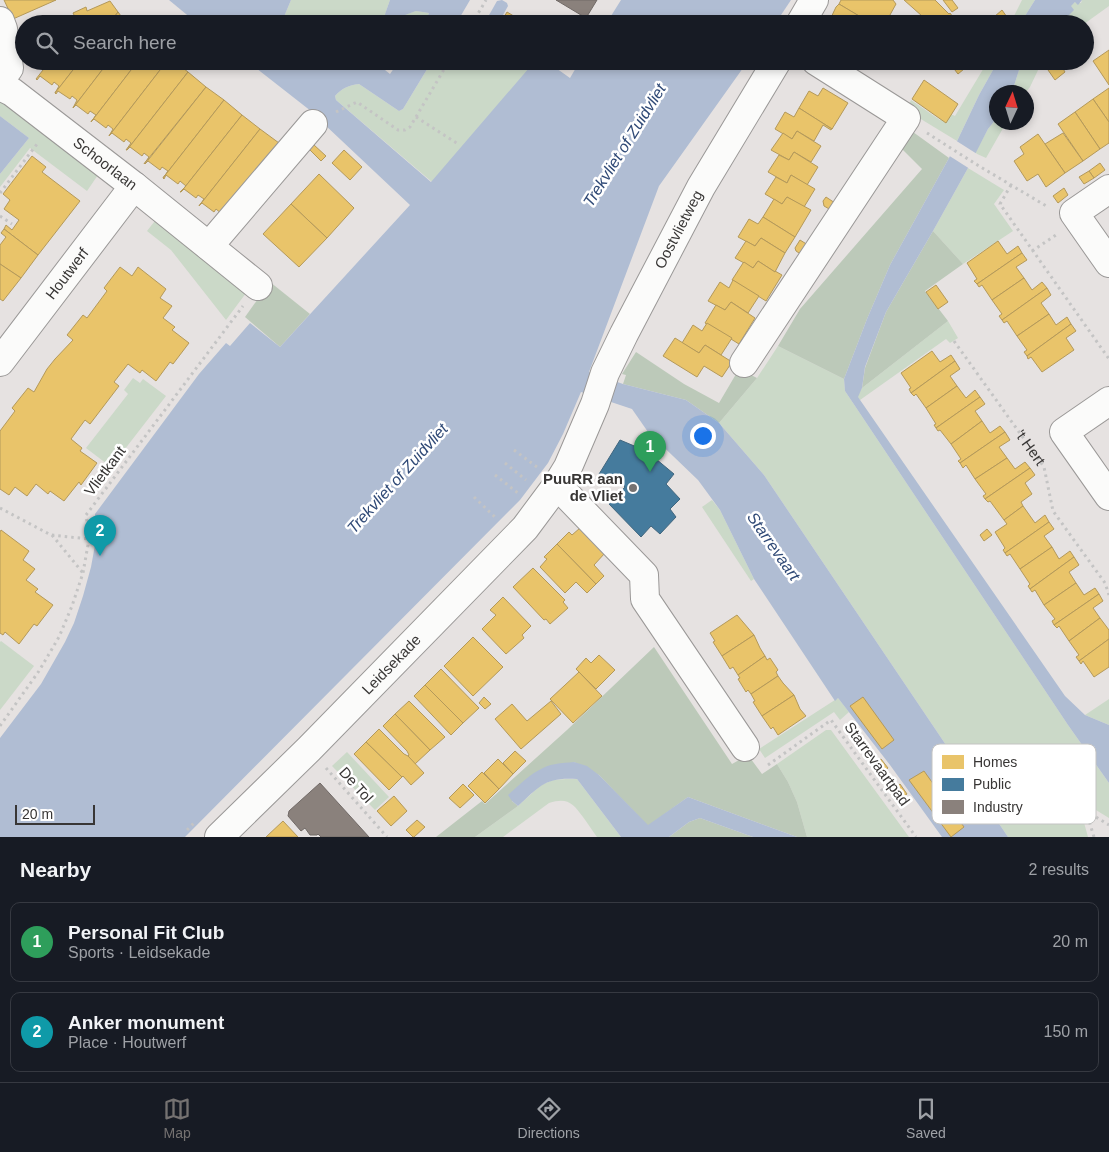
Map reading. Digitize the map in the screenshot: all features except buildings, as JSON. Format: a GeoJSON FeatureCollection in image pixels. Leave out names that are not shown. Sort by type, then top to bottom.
{"type":"FeatureCollection","features":[{"type":"Feature","properties":{"kind":"street"},"geometry":{"type":"LineString","coordinates":[[805,15],[814,0]]}},
{"type":"Feature","properties":{"kind":"street"},"geometry":{"type":"LineString","coordinates":[[0,21],[9,68],[0,80]]}},
{"type":"Feature","properties":{"kind":"street","name":"Oostvlietweg"},"geometry":{"type":"LineString","coordinates":[[595,404],[605,373],[624,334],[701,187],[772,70]]}},
{"type":"Feature","properties":{"kind":"street"},"geometry":{"type":"LineString","coordinates":[[744,363],[906,118],[830,70]]}},
{"type":"Feature","properties":{"kind":"street","name":"Schoorlaan"},"geometry":{"type":"LineString","coordinates":[[0,86],[12,92],[53,123],[258,286]]}},
{"type":"Feature","properties":{"kind":"street"},"geometry":{"type":"LineString","coordinates":[[209,246],[313,124]]}},
{"type":"Feature","properties":{"kind":"street","name":"Houtwerf"},"geometry":{"type":"LineString","coordinates":[[0,362],[134,186]]}},
{"type":"Feature","properties":{"kind":"street"},"geometry":{"type":"LineString","coordinates":[[1109,189],[1074,213],[1109,263]]}},
{"type":"Feature","properties":{"kind":"street"},"geometry":{"type":"LineString","coordinates":[[1109,401],[1064,432],[1109,496]]}},
{"type":"Feature","properties":{"kind":"street","name":"Leidsekade"},"geometry":{"type":"LineString","coordinates":[[218,837],[309,749],[525,528],[548,476],[568,467],[595,404]]}},
{"type":"Feature","properties":{"kind":"street"},"geometry":{"type":"LineString","coordinates":[[548,476],[644,575],[645,600],[745,747]]}},
{"type":"Feature","properties":{"kind":"path"},"geometry":{"type":"LineString","coordinates":[[477,15],[486,0]]}},
{"type":"Feature","properties":{"kind":"path"},"geometry":{"type":"LineString","coordinates":[[353,103],[357,102],[364,106],[398,130],[405,130],[410,127],[444,70]]}},
{"type":"Feature","properties":{"kind":"path"},"geometry":{"type":"LineString","coordinates":[[416,117],[458,144]]}},
{"type":"Feature","properties":{"kind":"path"},"geometry":{"type":"LineString","coordinates":[[0,193],[53,123]]}},
{"type":"Feature","properties":{"kind":"path"},"geometry":{"type":"LineString","coordinates":[[950,148],[1057,212],[1074,213]]}},
{"type":"Feature","properties":{"kind":"path"},"geometry":{"type":"LineString","coordinates":[[1011,186],[1000,204],[1109,359]]}},
{"type":"Feature","properties":{"kind":"path"},"geometry":{"type":"LineString","coordinates":[[0,216],[12,224]]}},
{"type":"Feature","properties":{"kind":"path","name":"Vlietkant"},"geometry":{"type":"LineString","coordinates":[[0,726],[40,671],[59,637],[72,606],[83,573],[88,539],[86,515],[228,326]]}},
{"type":"Feature","properties":{"kind":"path","name":"'t Hert"},"geometry":{"type":"LineString","coordinates":[[954,340],[1044,467],[1053,511],[1108,587],[1109,595]]}},
{"type":"Feature","properties":{"kind":"path"},"geometry":{"type":"LineString","coordinates":[[514,450],[548,476]]}},
{"type":"Feature","properties":{"kind":"path"},"geometry":{"type":"LineString","coordinates":[[505,463],[529,482]]}},
{"type":"Feature","properties":{"kind":"path"},"geometry":{"type":"LineString","coordinates":[[495,475],[521,494]]}},
{"type":"Feature","properties":{"kind":"path"},"geometry":{"type":"LineString","coordinates":[[474,496],[497,519]]}},
{"type":"Feature","properties":{"kind":"path"},"geometry":{"type":"LineString","coordinates":[[0,508],[51,535],[88,539]]}},
{"type":"Feature","properties":{"kind":"path"},"geometry":{"type":"LineString","coordinates":[[51,535],[83,573]]}},
{"type":"Feature","properties":{"kind":"path","name":"Starrevaartpad"},"geometry":{"type":"LineString","coordinates":[[745,747],[756,754],[764,767],[831,720],[916,837]]}},
{"type":"Feature","properties":{"kind":"path","name":"De Tol"},"geometry":{"type":"LineString","coordinates":[[309,749],[387,837]]}},
{"type":"Feature","properties":{"kind":"path"},"geometry":{"type":"LineString","coordinates":[[1096,817],[1109,825]]}},
{"type":"Feature","properties":{"kind":"path"},"geometry":{"type":"LineString","coordinates":[[1090,824],[1094,837]]}},
{"type":"Feature","properties":{"kind":"green space"},"geometry":{"type":"Polygon","coordinates":[[[291,0],[390,0],[385,15],[285,15],[291,0]]]}},
{"type":"Feature","properties":{"kind":"green space"},"geometry":{"type":"Polygon","coordinates":[[[1022,0],[1035,0],[1026,15],[1014,15],[1022,0]]]}},
{"type":"Feature","properties":{"kind":"green space"},"geometry":{"type":"Polygon","coordinates":[[[1082,0],[1109,0],[1109,6],[1094,17],[1094,15],[1068,15],[1073,10],[1070,6],[1075,2],[1081,3],[1082,0]]]}},
{"type":"Feature","properties":{"kind":"green space"},"geometry":{"type":"Polygon","coordinates":[[[416,11],[429,13],[428,15],[404,15],[416,11]]]}},
{"type":"Feature","properties":{"kind":"green space"},"geometry":{"type":"Polygon","coordinates":[[[427,70],[529,70],[432,182],[336,100],[335,96],[346,87],[359,84],[399,111],[403,109],[427,70]]]}},
{"type":"Feature","properties":{"kind":"green space"},"geometry":{"type":"Polygon","coordinates":[[[983,70],[993,70],[957,141],[906,110],[911,100],[940,120],[946,112],[955,116],[983,70]]]}},
{"type":"Feature","properties":{"kind":"green space"},"geometry":{"type":"Polygon","coordinates":[[[1019,70],[1038,70],[1031,85],[1014,85],[1019,70]]]}},
{"type":"Feature","properties":{"kind":"green space"},"geometry":{"type":"Polygon","coordinates":[[[0,94],[100,172],[87,191],[30,148],[0,187],[0,174],[29,138],[0,116],[0,94]]]}},
{"type":"Feature","properties":{"kind":"green space"},"geometry":{"type":"Polygon","coordinates":[[[988,129],[1002,130],[986,158],[975,153],[988,129]]]}},
{"type":"Feature","properties":{"kind":"green space"},"geometry":{"type":"Polygon","coordinates":[[[913,132],[949,158],[890,265],[844,379],[778,346],[800,309],[922,169],[902,149],[913,132]]]}},
{"type":"Feature","properties":{"kind":"green space"},"geometry":{"type":"Polygon","coordinates":[[[968,168],[1004,190],[994,204],[1013,231],[963,264],[933,231],[968,168]]]}},
{"type":"Feature","properties":{"kind":"green space"},"geometry":{"type":"Polygon","coordinates":[[[158,217],[249,289],[226,320],[171,250],[147,231],[158,217]]]}},
{"type":"Feature","properties":{"kind":"green space"},"geometry":{"type":"Polygon","coordinates":[[[933,231],[963,264],[925,291],[948,321],[862,388],[865,368],[886,312],[933,231]]]}},
{"type":"Feature","properties":{"kind":"green space"},"geometry":{"type":"Polygon","coordinates":[[[270,282],[310,314],[280,347],[245,317],[270,282]]]}},
{"type":"Feature","properties":{"kind":"green space"},"geometry":{"type":"Polygon","coordinates":[[[948,321],[958,338],[950,343],[946,339],[860,400],[857,397],[862,388],[948,321]]]}},
{"type":"Feature","properties":{"kind":"green space"},"geometry":{"type":"Polygon","coordinates":[[[778,346],[844,379],[845,391],[1081,744],[945,744],[764,475],[719,423],[757,378],[778,346]]]}},
{"type":"Feature","properties":{"kind":"green space"},"geometry":{"type":"Polygon","coordinates":[[[636,352],[684,384],[719,403],[739,369],[757,378],[719,423],[686,400],[623,384],[626,375],[622,374],[636,352]]]}},
{"type":"Feature","properties":{"kind":"green space"},"geometry":{"type":"Polygon","coordinates":[[[133,378],[140,383],[143,379],[166,396],[111,467],[86,448],[128,394],[124,390],[133,378]]]}},
{"type":"Feature","properties":{"kind":"green space"},"geometry":{"type":"Polygon","coordinates":[[[712,500],[720,510],[754,579],[751,581],[702,507],[712,500]]]}},
{"type":"Feature","properties":{"kind":"green space"},"geometry":{"type":"Polygon","coordinates":[[[0,642],[34,666],[0,710],[0,642]]]}},
{"type":"Feature","properties":{"kind":"green space"},"geometry":{"type":"Polygon","coordinates":[[[654,647],[732,764],[748,755],[762,774],[777,764],[797,802],[807,837],[797,837],[688,797],[648,826],[599,775],[574,762],[512,801],[518,806],[475,837],[436,837],[482,801],[485,804],[567,730],[654,647]]]}},
{"type":"Feature","properties":{"kind":"green space"},"geometry":{"type":"Polygon","coordinates":[[[838,698],[849,712],[840,720],[834,712],[765,758],[759,749],[838,698]]]}},
{"type":"Feature","properties":{"kind":"green space"},"geometry":{"type":"Polygon","coordinates":[[[1109,699],[1109,725],[1085,715],[1109,699]]]}},
{"type":"Feature","properties":{"kind":"green space"},"geometry":{"type":"Polygon","coordinates":[[[826,730],[831,730],[909,837],[807,837],[797,802],[777,764],[826,730]]]}},
{"type":"Feature","properties":{"kind":"green space"},"geometry":{"type":"Polygon","coordinates":[[[347,752],[389,797],[375,810],[332,766],[347,752]]]}},
{"type":"Feature","properties":{"kind":"green space"},"geometry":{"type":"Polygon","coordinates":[[[1096,765],[1109,783],[1109,818],[1096,810],[1096,765]]]}},
{"type":"Feature","properties":{"kind":"green space"},"geometry":{"type":"Polygon","coordinates":[[[577,779],[621,837],[597,837],[573,805],[565,801],[555,801],[549,803],[503,837],[475,837],[518,806],[541,785],[553,780],[577,779]]]}},
{"type":"Feature","properties":{"kind":"green space"},"geometry":{"type":"Polygon","coordinates":[[[700,818],[753,837],[669,837],[689,822],[700,818]]]}},
{"type":"Feature","properties":{"kind":"green space"},"geometry":{"type":"Polygon","coordinates":[[[999,824],[1084,824],[1088,837],[1008,837],[999,824]]]}},
{"type":"Feature","properties":{"kind":"water"},"geometry":{"type":"Polygon","coordinates":[[[169,0],[291,0],[285,15],[187,15],[169,0]]]}},
{"type":"Feature","properties":{"kind":"water"},"geometry":{"type":"Polygon","coordinates":[[[390,0],[470,0],[461,15],[428,15],[429,13],[416,11],[405,15],[385,14],[390,0]]]}},
{"type":"Feature","properties":{"kind":"water"},"geometry":{"type":"Polygon","coordinates":[[[502,0],[507,3],[508,6],[503,15],[489,15],[497,1],[502,0]]]}},
{"type":"Feature","properties":{"kind":"water"},"geometry":{"type":"Polygon","coordinates":[[[621,0],[791,0],[781,15],[612,15],[621,0]]]}},
{"type":"Feature","properties":{"kind":"water"},"geometry":{"type":"Polygon","coordinates":[[[1035,0],[1082,0],[1078,5],[1075,2],[1071,6],[1074,10],[1069,15],[1026,15],[1035,0]]]}},
{"type":"Feature","properties":{"kind":"water"},"geometry":{"type":"Polygon","coordinates":[[[258,70],[385,70],[390,74],[393,70],[427,70],[403,109],[399,111],[359,84],[346,87],[335,96],[336,100],[431,182],[527,70],[559,70],[570,78],[575,70],[742,70],[659,186],[589,372],[623,384],[686,400],[719,423],[764,475],[945,744],[932,744],[932,823],[838,698],[835,701],[754,579],[720,510],[698,480],[648,432],[632,409],[581,392],[548,463],[520,500],[185,837],[0,837],[0,738],[41,684],[74,623],[91,567],[95,545],[95,514],[199,374],[226,343],[230,346],[250,323],[280,347],[410,205],[316,115],[258,70]]]}},
{"type":"Feature","properties":{"kind":"water"},"geometry":{"type":"Polygon","coordinates":[[[993,70],[1019,70],[1014,85],[989,85],[989,128],[933,231],[886,312],[865,367],[862,388],[858,397],[1065,696],[1085,715],[1109,725],[1109,783],[1096,765],[1096,744],[1081,744],[845,391],[844,379],[890,265],[949,158],[993,70]]]}},
{"type":"Feature","properties":{"kind":"water"},"geometry":{"type":"Polygon","coordinates":[[[0,116],[29,138],[0,174],[0,116]]]}},
{"type":"Feature","properties":{"kind":"water"},"geometry":{"type":"Polygon","coordinates":[[[574,762],[587,766],[599,775],[648,825],[688,797],[797,837],[753,837],[700,818],[689,822],[669,837],[621,837],[577,779],[550,781],[538,788],[518,806],[508,795],[538,770],[555,764],[574,762]]]}},
{"type":"Feature","properties":{"kind":"water"},"geometry":{"type":"Polygon","coordinates":[[[933,824],[999,824],[1008,837],[942,837],[933,824]]]}},
{"type":"Feature","properties":{"kind":"pier"},"geometry":{"type":"Polygon","coordinates":[[[955,140],[977,154],[970,169],[948,155],[955,140]]]}},
{"type":"Feature","properties":{"kind":"place","name":"Personal Fit Club"},"geometry":{"type":"Point","coordinates":[650,472]}},
{"type":"Feature","properties":{"kind":"place","name":"PuuRR aan de Vliet"},"geometry":{"type":"Point","coordinates":[633,488]}},
{"type":"Feature","properties":{"kind":"place","name":"Anker monument"},"geometry":{"type":"Point","coordinates":[100,556]}},
{"type":"Feature","properties":{"kind":"water label","name":"Trekvliet of Zuidvliet"},"geometry":{"type":"Point","coordinates":[624,145]}},
{"type":"Feature","properties":{"kind":"water label","name":"Trekvliet of Zuidvliet"},"geometry":{"type":"Point","coordinates":[397,478]}},
{"type":"Feature","properties":{"kind":"water label","name":"Starrevaart"},"geometry":{"type":"Point","coordinates":[774,546]}}]}
